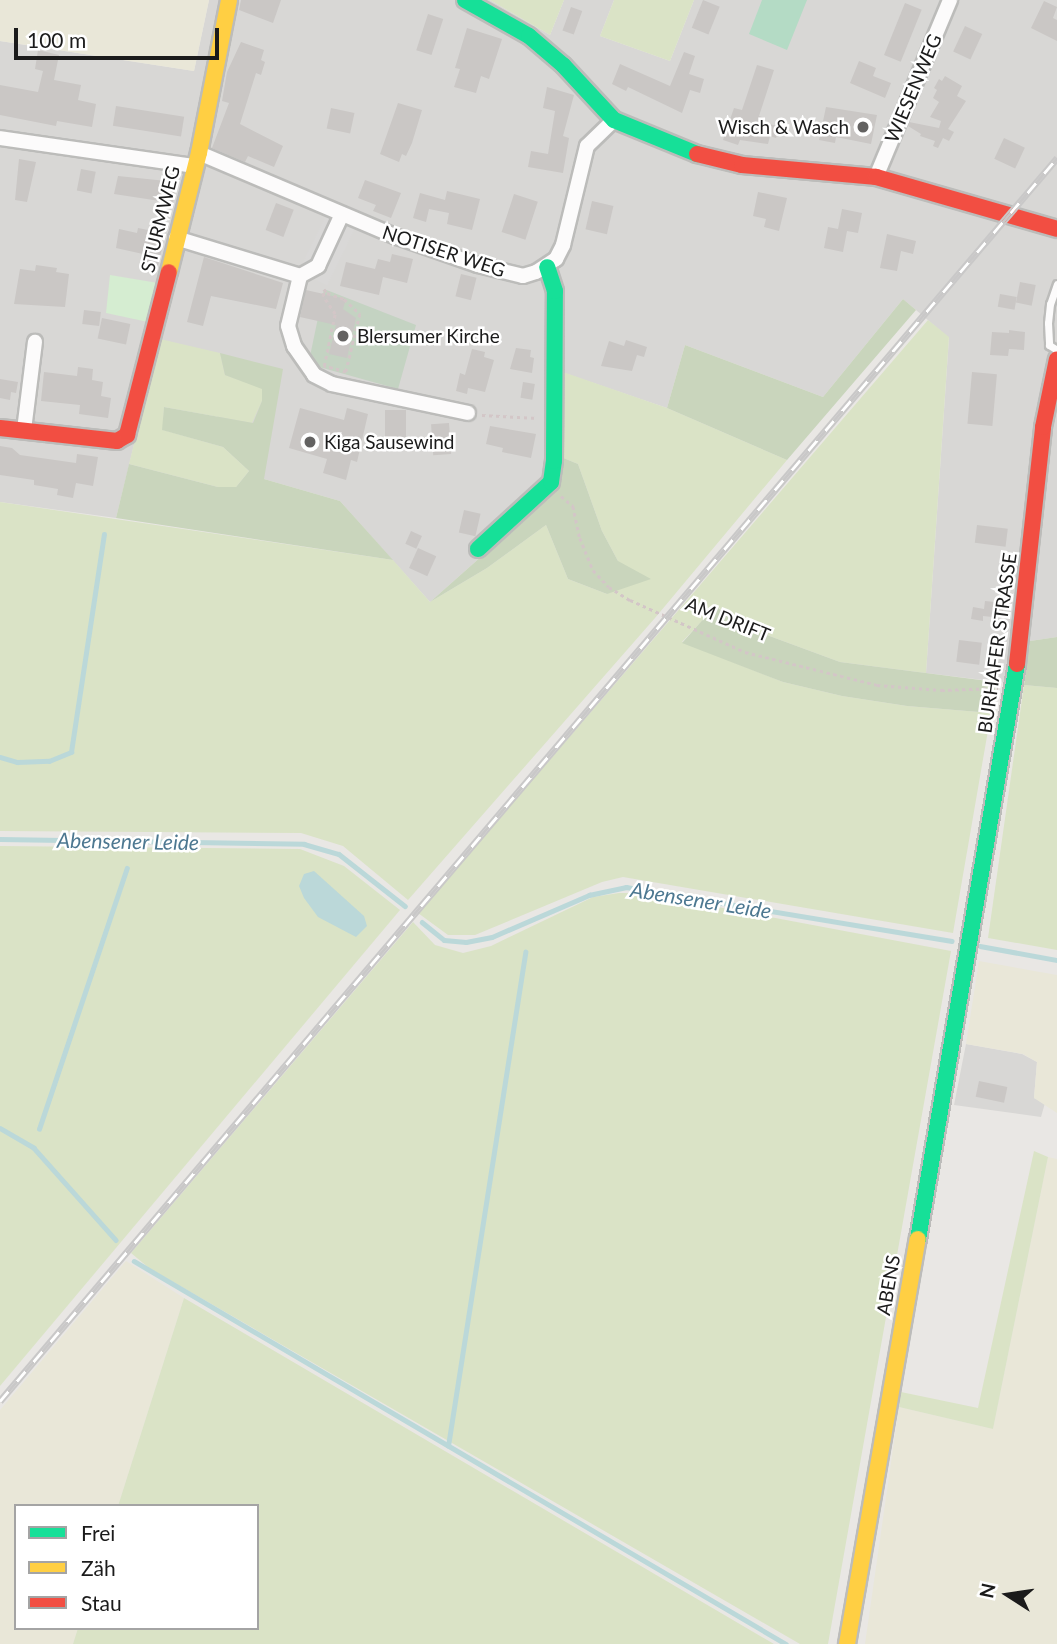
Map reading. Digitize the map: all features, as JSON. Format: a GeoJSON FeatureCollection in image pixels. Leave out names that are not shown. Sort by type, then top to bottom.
{"type":"FeatureCollection","features":[{"type":"Feature","properties":{"kind":"street","name":"STURMWEG"},"geometry":{"type":"LineString","coordinates":[[24,430],[117,441],[127,435],[130,429],[197,159],[229,0]]}},
{"type":"Feature","properties":{"kind":"street"},"geometry":{"type":"LineString","coordinates":[[465,0],[491,12],[528,36],[563,65],[614,120],[638,132],[711,159],[743,165],[876,177],[1057,229]]}},
{"type":"Feature","properties":{"kind":"street","name":"WIESENWEG"},"geometry":{"type":"LineString","coordinates":[[876,177],[950,0]]}},
{"type":"Feature","properties":{"kind":"street"},"geometry":{"type":"LineString","coordinates":[[478,549],[551,482],[554,461],[555,291],[547,267],[556,259],[563,245],[587,146],[614,120]]}},
{"type":"Feature","properties":{"kind":"street","name":"NOTISER WEG"},"geometry":{"type":"LineString","coordinates":[[0,138],[197,159],[397,237],[505,273],[523,276],[547,267]]}},
{"type":"Feature","properties":{"kind":"street"},"geometry":{"type":"LineString","coordinates":[[176,239],[300,276],[318,266],[342,214]]}},
{"type":"Feature","properties":{"kind":"street"},"geometry":{"type":"LineString","coordinates":[[300,276],[288,326],[294,346],[314,375],[332,384],[468,413]]}},
{"type":"Feature","properties":{"kind":"street"},"geometry":{"type":"LineString","coordinates":[[0,428],[24,430],[35,342]]}},
{"type":"Feature","properties":{"kind":"street","name":"BURHAFER STRASSE"},"geometry":{"type":"LineString","coordinates":[[971,933],[1015,681],[1029,576],[1043,427],[1057,359]]}},
{"type":"Feature","properties":{"kind":"street","name":"ABENS"},"geometry":{"type":"LineString","coordinates":[[847,1644],[971,933]]}},
{"type":"Feature","properties":{"kind":"lane"},"geometry":{"type":"LineString","coordinates":[[1057,284],[1048,323],[1049,345],[1057,350]]}},
{"type":"Feature","properties":{"kind":"path"},"geometry":{"type":"LineString","coordinates":[[324,289],[327,293],[344,299],[360,314],[346,372],[324,366],[335,314],[323,296],[324,289]]}},
{"type":"Feature","properties":{"kind":"path"},"geometry":{"type":"LineString","coordinates":[[468,413],[553,418]]}},
{"type":"Feature","properties":{"kind":"path","name":"AM DRIFT"},"geometry":{"type":"LineString","coordinates":[[551,482],[573,506],[580,538],[593,570],[609,587],[666,617],[745,652],[877,685],[941,690],[1002,688]]}},
{"type":"Feature","properties":{"kind":"shaded area"},"geometry":{"type":"Polygon","coordinates":[[[0,0],[209,0],[194,71],[0,41],[0,0]]]}},
{"type":"Feature","properties":{"kind":"shaded area"},"geometry":{"type":"Polygon","coordinates":[[[209,0],[490,0],[550,35],[564,0],[614,0],[600,36],[670,61],[694,0],[1057,0],[1057,637],[1030,641],[1024,685],[926,673],[949,338],[903,299],[823,397],[685,345],[667,408],[564,373],[544,501],[430,602],[340,501],[264,479],[160,339],[116,518],[0,502],[0,41],[194,71],[209,0]]]}},
{"type":"Feature","properties":{"kind":"shaded area"},"geometry":{"type":"Polygon","coordinates":[[[327,213],[356,227],[327,285],[299,271],[327,213]]]}},
{"type":"Feature","properties":{"kind":"shaded area"},"geometry":{"type":"Polygon","coordinates":[[[979,961],[1057,975],[1057,1113],[1034,1098],[1037,1062],[1023,1054],[966,1044],[979,961]]]}},
{"type":"Feature","properties":{"kind":"shaded area"},"geometry":{"type":"Polygon","coordinates":[[[966,1044],[1022,1054],[1037,1062],[1034,1098],[1045,1103],[1041,1117],[954,1105],[966,1044]]]}},
{"type":"Feature","properties":{"kind":"shaded area"},"geometry":{"type":"Polygon","coordinates":[[[1048,1157],[1057,1159],[1057,1644],[865,1644],[899,1407],[993,1429],[1048,1157]]]}},
{"type":"Feature","properties":{"kind":"shaded area"},"geometry":{"type":"Polygon","coordinates":[[[126,1261],[184,1298],[119,1504],[14,1504],[14,1630],[77,1630],[73,1644],[0,1644],[0,1410],[126,1261]]]}},
{"type":"Feature","properties":{"kind":"green space"},"geometry":{"type":"Polygon","coordinates":[[[490,0],[564,0],[550,35],[490,0]]]}},
{"type":"Feature","properties":{"kind":"green space"},"geometry":{"type":"Polygon","coordinates":[[[614,0],[694,0],[670,61],[600,36],[614,0]]]}},
{"type":"Feature","properties":{"kind":"green space"},"geometry":{"type":"Polygon","coordinates":[[[762,0],[807,0],[787,50],[749,34],[762,0]]]}},
{"type":"Feature","properties":{"kind":"green space"},"geometry":{"type":"Polygon","coordinates":[[[110,275],[158,283],[148,322],[106,313],[110,275]]]}},
{"type":"Feature","properties":{"kind":"green space"},"geometry":{"type":"Polygon","coordinates":[[[324,289],[416,325],[398,389],[312,365],[309,361],[324,289]]]}},
{"type":"Feature","properties":{"kind":"green space"},"geometry":{"type":"Polygon","coordinates":[[[903,299],[916,310],[787,460],[667,408],[685,345],[823,397],[903,299]]]}},
{"type":"Feature","properties":{"kind":"green space"},"geometry":{"type":"Polygon","coordinates":[[[928,320],[949,337],[926,673],[840,662],[748,628],[716,606],[682,642],[783,682],[842,696],[907,706],[991,713],[953,933],[623,877],[602,882],[475,935],[448,935],[418,913],[928,320]]]}},
{"type":"Feature","properties":{"kind":"green space"},"geometry":{"type":"Polygon","coordinates":[[[160,339],[220,353],[225,375],[262,388],[262,401],[252,423],[164,407],[163,430],[223,447],[249,471],[236,487],[218,487],[129,464],[160,339]]]}},
{"type":"Feature","properties":{"kind":"green space"},"geometry":{"type":"Polygon","coordinates":[[[220,353],[283,369],[264,479],[340,501],[393,560],[116,518],[129,464],[218,487],[236,487],[249,471],[223,447],[162,430],[164,407],[253,423],[262,401],[262,389],[225,375],[220,353]]]}},
{"type":"Feature","properties":{"kind":"green space"},"geometry":{"type":"Polygon","coordinates":[[[563,372],[667,408],[787,460],[655,618],[408,900],[343,846],[301,833],[0,831],[0,502],[393,560],[430,602],[487,568],[546,525],[568,579],[607,594],[618,561],[602,531],[578,464],[561,457],[563,372]]]}},
{"type":"Feature","properties":{"kind":"green space"},"geometry":{"type":"Polygon","coordinates":[[[561,457],[578,464],[602,531],[618,561],[651,579],[607,594],[568,579],[546,525],[487,568],[430,602],[544,501],[561,457]]]}},
{"type":"Feature","properties":{"kind":"green space"},"geometry":{"type":"Polygon","coordinates":[[[715,606],[748,628],[840,662],[996,682],[991,713],[907,706],[842,696],[783,682],[682,643],[715,606]]]}},
{"type":"Feature","properties":{"kind":"green space"},"geometry":{"type":"Polygon","coordinates":[[[1057,637],[1057,688],[1024,685],[1030,641],[1057,637]]]}},
{"type":"Feature","properties":{"kind":"green space"},"geometry":{"type":"Polygon","coordinates":[[[1024,685],[1057,688],[1057,950],[988,938],[1024,685]]]}},
{"type":"Feature","properties":{"kind":"green space"},"geometry":{"type":"Polygon","coordinates":[[[0,846],[300,849],[344,866],[400,910],[0,1386],[0,846]]]}},
{"type":"Feature","properties":{"kind":"green space"},"geometry":{"type":"Polygon","coordinates":[[[643,893],[951,951],[828,1644],[800,1644],[149,1268],[131,1253],[413,922],[435,945],[463,953],[491,946],[593,897],[643,893]]]}},
{"type":"Feature","properties":{"kind":"green space"},"geometry":{"type":"Polygon","coordinates":[[[1034,1151],[1048,1157],[993,1429],[899,1407],[901,1392],[978,1408],[1034,1151]]]}},
{"type":"Feature","properties":{"kind":"green space"},"geometry":{"type":"Polygon","coordinates":[[[184,1298],[774,1644],[73,1644],[77,1630],[259,1630],[259,1504],[119,1504],[184,1298]]]}},
{"type":"Feature","properties":{"kind":"water"},"geometry":{"type":"Polygon","coordinates":[[[314,871],[364,916],[367,926],[356,937],[318,917],[304,898],[299,886],[304,874],[314,871]]]}},
{"type":"Feature","properties":{"kind":"building"},"geometry":{"type":"Polygon","coordinates":[[[241,0],[281,0],[273,23],[239,10],[241,0]]]}},
{"type":"Feature","properties":{"kind":"building"},"geometry":{"type":"Polygon","coordinates":[[[703,0],[720,7],[708,35],[692,28],[703,0]]]}},
{"type":"Feature","properties":{"kind":"building"},"geometry":{"type":"Polygon","coordinates":[[[1044,1],[1057,7],[1053,18],[1057,20],[1057,41],[1031,28],[1044,1]]]}},
{"type":"Feature","properties":{"kind":"building"},"geometry":{"type":"Polygon","coordinates":[[[905,3],[922,10],[901,62],[884,55],[905,3]]]}},
{"type":"Feature","properties":{"kind":"building"},"geometry":{"type":"Polygon","coordinates":[[[571,7],[582,11],[574,35],[562,30],[571,7]]]}},
{"type":"Feature","properties":{"kind":"building"},"geometry":{"type":"Polygon","coordinates":[[[428,14],[443,19],[431,55],[416,50],[428,14]]]}},
{"type":"Feature","properties":{"kind":"building"},"geometry":{"type":"Polygon","coordinates":[[[965,26],[982,34],[970,59],[953,51],[965,26]]]}},
{"type":"Feature","properties":{"kind":"building"},"geometry":{"type":"Polygon","coordinates":[[[467,28],[502,39],[489,79],[481,76],[476,93],[454,87],[460,69],[455,68],[467,28]]]}},
{"type":"Feature","properties":{"kind":"building"},"geometry":{"type":"Polygon","coordinates":[[[241,42],[264,50],[261,60],[265,62],[261,75],[256,73],[240,124],[283,146],[274,167],[248,156],[245,162],[212,148],[229,103],[222,101],[227,72],[241,42]]]}},
{"type":"Feature","properties":{"kind":"building"},"geometry":{"type":"Polygon","coordinates":[[[38,50],[59,55],[54,80],[81,85],[78,100],[96,104],[92,127],[57,121],[56,126],[0,115],[0,85],[38,92],[43,71],[35,69],[38,50]]]}},
{"type":"Feature","properties":{"kind":"building"},"geometry":{"type":"Polygon","coordinates":[[[684,52],[695,56],[689,74],[704,79],[700,93],[690,90],[682,113],[628,87],[626,91],[612,84],[620,64],[670,86],[684,52]]]}},
{"type":"Feature","properties":{"kind":"building"},"geometry":{"type":"Polygon","coordinates":[[[859,61],[876,68],[873,76],[891,83],[885,98],[850,83],[859,61]]]}},
{"type":"Feature","properties":{"kind":"building"},"geometry":{"type":"Polygon","coordinates":[[[757,65],[774,70],[759,116],[765,118],[763,122],[780,127],[776,138],[770,136],[768,144],[740,140],[738,145],[723,140],[734,108],[742,110],[757,65]]]}},
{"type":"Feature","properties":{"kind":"building"},"geometry":{"type":"Polygon","coordinates":[[[945,76],[962,86],[957,96],[966,101],[948,129],[954,132],[949,141],[943,138],[938,148],[933,146],[935,141],[920,136],[921,134],[908,126],[909,122],[939,128],[941,121],[930,117],[939,102],[933,98],[937,90],[934,88],[939,79],[942,81],[945,76]]]}},
{"type":"Feature","properties":{"kind":"building"},"geometry":{"type":"Polygon","coordinates":[[[547,87],[574,95],[563,136],[569,138],[563,173],[528,167],[531,151],[548,154],[555,111],[543,108],[547,87]]]}},
{"type":"Feature","properties":{"kind":"building"},"geometry":{"type":"Polygon","coordinates":[[[398,103],[422,110],[412,143],[406,156],[402,154],[399,162],[380,154],[398,103]]]}},
{"type":"Feature","properties":{"kind":"building"},"geometry":{"type":"Polygon","coordinates":[[[116,106],[184,117],[181,137],[113,126],[116,106]]]}},
{"type":"Feature","properties":{"kind":"building"},"geometry":{"type":"Polygon","coordinates":[[[826,107],[877,115],[871,144],[836,137],[835,143],[819,140],[826,107]]]}},
{"type":"Feature","properties":{"kind":"building"},"geometry":{"type":"Polygon","coordinates":[[[331,108],[354,113],[350,134],[327,129],[331,108]]]}},
{"type":"Feature","properties":{"kind":"building"},"geometry":{"type":"Polygon","coordinates":[[[1004,138],[1025,148],[1015,169],[994,159],[1004,138]]]}},
{"type":"Feature","properties":{"kind":"building"},"geometry":{"type":"Polygon","coordinates":[[[19,159],[36,162],[27,202],[15,200],[19,159]]]}},
{"type":"Feature","properties":{"kind":"building"},"geometry":{"type":"Polygon","coordinates":[[[81,169],[96,172],[92,193],[77,191],[81,169]]]}},
{"type":"Feature","properties":{"kind":"building"},"geometry":{"type":"Polygon","coordinates":[[[118,176],[176,182],[173,203],[114,194],[118,176]]]}},
{"type":"Feature","properties":{"kind":"building"},"geometry":{"type":"Polygon","coordinates":[[[365,180],[401,193],[391,218],[373,211],[376,205],[358,198],[365,180]]]}},
{"type":"Feature","properties":{"kind":"building"},"geometry":{"type":"Polygon","coordinates":[[[447,191],[480,199],[472,230],[447,224],[449,213],[429,209],[426,222],[413,218],[420,193],[445,200],[447,191]]]}},
{"type":"Feature","properties":{"kind":"building"},"geometry":{"type":"Polygon","coordinates":[[[758,192],[787,198],[779,231],[764,227],[766,219],[753,216],[758,192]]]}},
{"type":"Feature","properties":{"kind":"building"},"geometry":{"type":"Polygon","coordinates":[[[514,194],[538,202],[525,240],[502,232],[514,194]]]}},
{"type":"Feature","properties":{"kind":"building"},"geometry":{"type":"Polygon","coordinates":[[[592,201],[613,206],[607,234],[585,229],[592,201]]]}},
{"type":"Feature","properties":{"kind":"building"},"geometry":{"type":"Polygon","coordinates":[[[276,203],[294,210],[283,237],[266,230],[276,203]]]}},
{"type":"Feature","properties":{"kind":"building"},"geometry":{"type":"Polygon","coordinates":[[[842,209],[862,213],[858,233],[847,231],[843,252],[824,248],[828,227],[838,229],[842,209]]]}},
{"type":"Feature","properties":{"kind":"building"},"geometry":{"type":"Polygon","coordinates":[[[138,228],[158,232],[155,247],[162,248],[158,266],[141,262],[143,254],[116,248],[119,229],[137,233],[138,228]]]}},
{"type":"Feature","properties":{"kind":"building"},"geometry":{"type":"Polygon","coordinates":[[[887,234],[916,241],[913,254],[901,251],[897,271],[880,268],[887,234]]]}},
{"type":"Feature","properties":{"kind":"building"},"geometry":{"type":"Polygon","coordinates":[[[392,254],[413,259],[407,283],[383,277],[379,295],[340,286],[346,262],[375,269],[378,259],[390,262],[392,254]]]}},
{"type":"Feature","properties":{"kind":"building"},"geometry":{"type":"Polygon","coordinates":[[[204,257],[283,283],[276,309],[211,296],[203,326],[187,322],[204,257]]]}},
{"type":"Feature","properties":{"kind":"building"},"geometry":{"type":"Polygon","coordinates":[[[36,265],[57,268],[56,272],[69,274],[65,307],[14,304],[20,269],[35,271],[36,265]]]}},
{"type":"Feature","properties":{"kind":"building"},"geometry":{"type":"Polygon","coordinates":[[[461,274],[477,278],[471,300],[455,296],[461,274]]]}},
{"type":"Feature","properties":{"kind":"building"},"geometry":{"type":"Polygon","coordinates":[[[1020,282],[1036,285],[1032,306],[1016,303],[1020,282]]]}},
{"type":"Feature","properties":{"kind":"building"},"geometry":{"type":"Polygon","coordinates":[[[306,290],[346,299],[343,309],[356,318],[347,358],[329,354],[336,325],[300,317],[306,290]]]}},
{"type":"Feature","properties":{"kind":"building"},"geometry":{"type":"Polygon","coordinates":[[[1000,294],[1017,297],[1014,310],[998,307],[1000,294]]]}},
{"type":"Feature","properties":{"kind":"building"},"geometry":{"type":"Polygon","coordinates":[[[84,310],[101,312],[99,326],[82,324],[84,310]]]}},
{"type":"Feature","properties":{"kind":"building"},"geometry":{"type":"Polygon","coordinates":[[[102,318],[130,324],[126,345],[98,339],[102,318]]]}},
{"type":"Feature","properties":{"kind":"building"},"geometry":{"type":"Polygon","coordinates":[[[1009,330],[1025,332],[1024,350],[1009,349],[1008,356],[990,355],[992,332],[1009,333],[1009,330]]]}},
{"type":"Feature","properties":{"kind":"building"},"geometry":{"type":"Polygon","coordinates":[[[626,340],[647,347],[644,357],[637,355],[632,371],[601,366],[609,341],[624,346],[626,340]]]}},
{"type":"Feature","properties":{"kind":"building"},"geometry":{"type":"Polygon","coordinates":[[[516,348],[531,350],[530,357],[534,358],[532,373],[510,369],[516,348]]]}},
{"type":"Feature","properties":{"kind":"building"},"geometry":{"type":"Polygon","coordinates":[[[472,349],[485,352],[484,357],[494,360],[485,392],[468,388],[467,394],[456,391],[460,373],[465,375],[472,349]]]}},
{"type":"Feature","properties":{"kind":"building"},"geometry":{"type":"Polygon","coordinates":[[[78,367],[93,369],[92,380],[103,382],[101,396],[111,398],[108,418],[79,414],[80,405],[41,401],[44,372],[77,376],[78,367]]]}},
{"type":"Feature","properties":{"kind":"building"},"geometry":{"type":"Polygon","coordinates":[[[972,372],[997,374],[992,426],[967,424],[972,372]]]}},
{"type":"Feature","properties":{"kind":"building"},"geometry":{"type":"Polygon","coordinates":[[[0,379],[18,382],[16,393],[11,392],[10,400],[0,398],[0,379]]]}},
{"type":"Feature","properties":{"kind":"building"},"geometry":{"type":"Polygon","coordinates":[[[523,382],[535,384],[532,400],[520,398],[523,382]]]}},
{"type":"Feature","properties":{"kind":"building"},"geometry":{"type":"Polygon","coordinates":[[[300,408],[344,420],[347,408],[368,414],[357,462],[351,460],[346,480],[323,473],[327,459],[289,448],[300,408]]]}},
{"type":"Feature","properties":{"kind":"building"},"geometry":{"type":"Polygon","coordinates":[[[385,410],[406,410],[406,437],[385,437],[385,410]]]}},
{"type":"Feature","properties":{"kind":"building"},"geometry":{"type":"Polygon","coordinates":[[[449,423],[451,454],[433,455],[431,424],[449,423]]]}},
{"type":"Feature","properties":{"kind":"building"},"geometry":{"type":"Polygon","coordinates":[[[490,426],[536,434],[531,458],[502,452],[503,448],[486,444],[490,426]]]}},
{"type":"Feature","properties":{"kind":"building"},"geometry":{"type":"Polygon","coordinates":[[[0,446],[12,448],[20,455],[76,463],[77,454],[98,457],[93,486],[76,483],[73,498],[57,495],[58,489],[34,485],[34,480],[0,475],[0,446]]]}},
{"type":"Feature","properties":{"kind":"building"},"geometry":{"type":"Polygon","coordinates":[[[464,510],[481,514],[475,536],[459,532],[464,510]]]}},
{"type":"Feature","properties":{"kind":"building"},"geometry":{"type":"Polygon","coordinates":[[[977,525],[1008,529],[1006,547],[975,543],[977,525]]]}},
{"type":"Feature","properties":{"kind":"building"},"geometry":{"type":"Polygon","coordinates":[[[411,531],[422,536],[416,549],[405,544],[411,531]]]}},
{"type":"Feature","properties":{"kind":"building"},"geometry":{"type":"Polygon","coordinates":[[[418,548],[436,556],[427,576],[409,568],[418,548]]]}},
{"type":"Feature","properties":{"kind":"building"},"geometry":{"type":"Polygon","coordinates":[[[985,601],[1004,603],[1002,618],[983,616],[983,621],[971,619],[973,607],[984,609],[985,601]]]}},
{"type":"Feature","properties":{"kind":"building"},"geometry":{"type":"Polygon","coordinates":[[[959,640],[982,643],[979,665],[956,662],[959,640]]]}},
{"type":"Feature","properties":{"kind":"building"},"geometry":{"type":"Polygon","coordinates":[[[979,1081],[1007,1087],[1004,1103],[976,1097],[979,1081]]]}},
{"type":"Feature","properties":{"kind":"waterway"},"geometry":{"type":"LineString","coordinates":[[0,757],[17,762],[49,761],[71,752],[104,534]]}},
{"type":"Feature","properties":{"kind":"waterway","name":"Abensener Leide"},"geometry":{"type":"LineString","coordinates":[[0,839],[304,844],[339,854],[405,906]]}},
{"type":"Feature","properties":{"kind":"waterway"},"geometry":{"type":"LineString","coordinates":[[39,1129],[127,868]]}},
{"type":"Feature","properties":{"kind":"waterway","name":"Abensener Leide"},"geometry":{"type":"LineString","coordinates":[[422,922],[444,940],[466,942],[492,937],[589,895],[626,887],[952,941]]}},
{"type":"Feature","properties":{"kind":"waterway","name":"Abensener Leide"},"geometry":{"type":"LineString","coordinates":[[980,946],[1057,960]]}},
{"type":"Feature","properties":{"kind":"waterway"},"geometry":{"type":"LineString","coordinates":[[448,1446],[525,952]]}},
{"type":"Feature","properties":{"kind":"waterway"},"geometry":{"type":"LineString","coordinates":[[0,1128],[34,1148],[116,1240]]}},
{"type":"Feature","properties":{"kind":"waterway"},"geometry":{"type":"LineString","coordinates":[[134,1261],[786,1644]]}},
{"type":"Feature","properties":{"kind":"railway"},"geometry":{"type":"LineString","coordinates":[[0,1401],[1057,158]]}},
{"type":"Feature","properties":{"kind":"traffic: fast"},"geometry":{"type":"LineString","coordinates":[[465,0],[529,36],[563,65],[614,120],[697,154]]}},
{"type":"Feature","properties":{"kind":"traffic: fast"},"geometry":{"type":"LineString","coordinates":[[478,549],[551,482],[554,461],[555,291],[547,267]]}},
{"type":"Feature","properties":{"kind":"traffic: fast"},"geometry":{"type":"LineString","coordinates":[[918,1239],[1017,664]]}},
{"type":"Feature","properties":{"kind":"traffic: slow"},"geometry":{"type":"LineString","coordinates":[[169,272],[199,153],[229,0]]}},
{"type":"Feature","properties":{"kind":"traffic: slow"},"geometry":{"type":"LineString","coordinates":[[847,1644],[918,1239]]}},
{"type":"Feature","properties":{"kind":"traffic: jam"},"geometry":{"type":"LineString","coordinates":[[697,154],[742,165],[876,177],[1057,229]]}},
{"type":"Feature","properties":{"kind":"traffic: jam"},"geometry":{"type":"LineString","coordinates":[[0,428],[117,441],[127,435],[169,272]]}},
{"type":"Feature","properties":{"kind":"traffic: jam"},"geometry":{"type":"LineString","coordinates":[[1017,664],[1043,427],[1057,359]]}},
{"type":"Feature","properties":{"kind":"place","name":"Wisch & Wasch"},"geometry":{"type":"Point","coordinates":[863,127]}},
{"type":"Feature","properties":{"kind":"place","name":"Blersumer Kirche"},"geometry":{"type":"Point","coordinates":[343,336]}},
{"type":"Feature","properties":{"kind":"place","name":"Kiga Sausewind"},"geometry":{"type":"Point","coordinates":[310,442]}}]}
